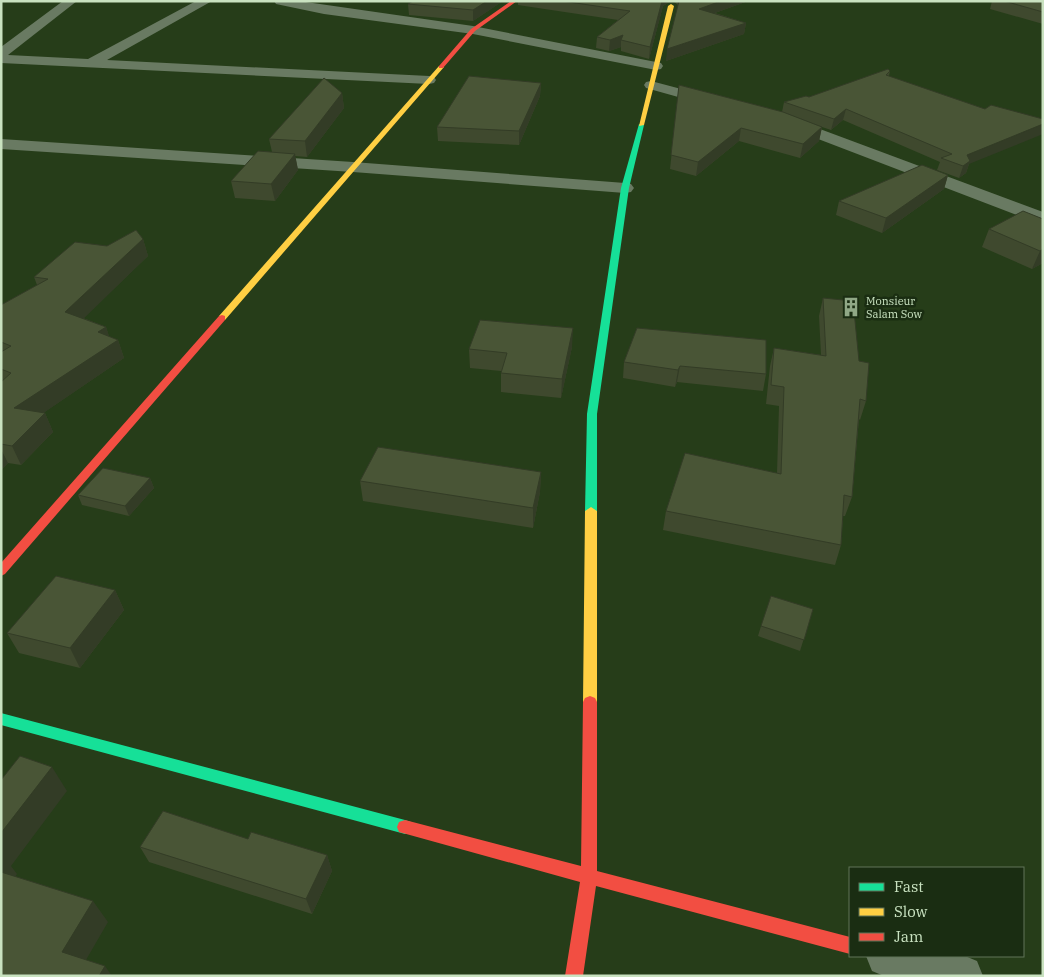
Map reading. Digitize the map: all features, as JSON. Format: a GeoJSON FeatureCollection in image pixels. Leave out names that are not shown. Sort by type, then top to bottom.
{"type":"FeatureCollection","features":[{"type":"Feature","properties":{"kind":"street"},"geometry":{"type":"LineString","coordinates":[[1,54],[72,1]]}},
{"type":"Feature","properties":{"kind":"street"},"geometry":{"type":"LineString","coordinates":[[90,63],[206,1]]}},
{"type":"Feature","properties":{"kind":"street"},"geometry":{"type":"LineString","coordinates":[[280,1],[324,10],[473,30],[656,66]]}},
{"type":"Feature","properties":{"kind":"street"},"geometry":{"type":"LineString","coordinates":[[1,571],[473,30],[515,1]]}},
{"type":"Feature","properties":{"kind":"street"},"geometry":{"type":"LineString","coordinates":[[574,976],[589,876],[592,414],[625,188],[671,6]]}},
{"type":"Feature","properties":{"kind":"street"},"geometry":{"type":"LineString","coordinates":[[1,59],[429,80]]}},
{"type":"Feature","properties":{"kind":"street"},"geometry":{"type":"LineString","coordinates":[[651,85],[732,107]]}},
{"type":"Feature","properties":{"kind":"street"},"geometry":{"type":"LineString","coordinates":[[768,116],[787,121],[1043,219]]}},
{"type":"Feature","properties":{"kind":"street"},"geometry":{"type":"LineString","coordinates":[[1,144],[353,167],[625,188]]}},
{"type":"Feature","properties":{"kind":"street"},"geometry":{"type":"LineString","coordinates":[[1,719],[849,946]]}},
{"type":"Feature","properties":{"kind":"street"},"geometry":{"type":"LineString","coordinates":[[891,957],[962,976]]}},
{"type":"Feature","properties":{"kind":"building"},"geometry":{"type":"Polygon","coordinates":[[[413,1],[487,1],[473,10],[408,4],[413,1]]]}},
{"type":"Feature","properties":{"kind":"building"},"geometry":{"type":"Polygon","coordinates":[[[562,1],[662,1],[650,47],[621,40],[623,35],[610,40],[597,37],[630,11],[562,1]]]}},
{"type":"Feature","properties":{"kind":"building"},"geometry":{"type":"Polygon","coordinates":[[[679,1],[721,1],[699,9],[746,23],[667,49],[679,1]]]}},
{"type":"Feature","properties":{"kind":"building"},"geometry":{"type":"Polygon","coordinates":[[[1004,1],[1043,1],[1043,12],[1004,1]]]}},
{"type":"Feature","properties":{"kind":"building"},"geometry":{"type":"Polygon","coordinates":[[[888,69],[890,71],[886,75],[985,109],[991,105],[1043,119],[1043,124],[967,155],[970,161],[963,166],[941,158],[952,154],[846,109],[834,119],[784,102],[806,96],[809,97],[888,69]]]}},
{"type":"Feature","properties":{"kind":"building"},"geometry":{"type":"Polygon","coordinates":[[[469,76],[541,83],[519,131],[437,127],[469,76]]]}},
{"type":"Feature","properties":{"kind":"building"},"geometry":{"type":"Polygon","coordinates":[[[324,78],[342,93],[305,141],[269,139],[324,78]]]}},
{"type":"Feature","properties":{"kind":"building"},"geometry":{"type":"Polygon","coordinates":[[[679,85],[783,112],[822,127],[803,144],[741,128],[698,162],[671,155],[679,85]]]}},
{"type":"Feature","properties":{"kind":"building"},"geometry":{"type":"Polygon","coordinates":[[[258,151],[295,154],[271,184],[231,181],[258,151]]]}},
{"type":"Feature","properties":{"kind":"building"},"geometry":{"type":"Polygon","coordinates":[[[922,165],[948,175],[886,218],[839,201],[922,165]]]}},
{"type":"Feature","properties":{"kind":"building"},"geometry":{"type":"Polygon","coordinates":[[[1023,211],[1043,219],[1043,249],[1040,251],[989,229],[1023,211]]]}},
{"type":"Feature","properties":{"kind":"building"},"geometry":{"type":"Polygon","coordinates":[[[136,230],[143,239],[65,312],[106,327],[98,332],[118,340],[14,408],[45,413],[12,446],[1,444],[1,382],[11,373],[1,369],[1,352],[11,346],[1,342],[1,305],[48,279],[34,277],[75,242],[107,246],[136,230]]]}},
{"type":"Feature","properties":{"kind":"building"},"geometry":{"type":"Polygon","coordinates":[[[823,298],[853,301],[859,361],[869,363],[866,401],[860,399],[852,497],[844,495],[841,545],[666,511],[685,453],[781,474],[784,387],[771,385],[774,348],[826,356],[823,298]]]}},
{"type":"Feature","properties":{"kind":"building"},"geometry":{"type":"Polygon","coordinates":[[[480,320],[573,328],[562,379],[501,373],[507,353],[469,349],[480,320]]]}},
{"type":"Feature","properties":{"kind":"building"},"geometry":{"type":"Polygon","coordinates":[[[637,328],[766,340],[766,374],[680,366],[678,370],[624,362],[637,328]]]}},
{"type":"Feature","properties":{"kind":"building"},"geometry":{"type":"Polygon","coordinates":[[[378,447],[541,472],[533,508],[360,481],[378,447]]]}},
{"type":"Feature","properties":{"kind":"building"},"geometry":{"type":"Polygon","coordinates":[[[103,468],[150,478],[125,506],[78,495],[103,468]]]}},
{"type":"Feature","properties":{"kind":"building"},"geometry":{"type":"Polygon","coordinates":[[[56,576],[115,590],[70,648],[7,633],[56,576]]]}},
{"type":"Feature","properties":{"kind":"building"},"geometry":{"type":"Polygon","coordinates":[[[771,596],[813,609],[804,640],[761,626],[771,596]]]}},
{"type":"Feature","properties":{"kind":"building"},"geometry":{"type":"Polygon","coordinates":[[[20,756],[52,767],[1,833],[1,780],[20,756]]]}},
{"type":"Feature","properties":{"kind":"building"},"geometry":{"type":"Polygon","coordinates":[[[163,811],[248,839],[251,832],[327,855],[306,899],[140,847],[163,811]]]}},
{"type":"Feature","properties":{"kind":"building"},"geometry":{"type":"Polygon","coordinates":[[[1,872],[93,901],[62,952],[105,966],[99,976],[1,976],[1,872]]]}},
{"type":"Feature","properties":{"kind":"traffic: fast"},"geometry":{"type":"LineString","coordinates":[[591,511],[592,414],[625,188],[641,125]]}},
{"type":"Feature","properties":{"kind":"traffic: fast"},"geometry":{"type":"LineString","coordinates":[[1,719],[405,827]]}},
{"type":"Feature","properties":{"kind":"traffic: slow"},"geometry":{"type":"LineString","coordinates":[[641,125],[671,6]]}},
{"type":"Feature","properties":{"kind":"traffic: slow"},"geometry":{"type":"LineString","coordinates":[[222,318],[441,67]]}},
{"type":"Feature","properties":{"kind":"traffic: slow"},"geometry":{"type":"LineString","coordinates":[[590,702],[591,511]]}},
{"type":"Feature","properties":{"kind":"traffic: jam"},"geometry":{"type":"LineString","coordinates":[[441,67],[473,30],[515,1]]}},
{"type":"Feature","properties":{"kind":"traffic: jam"},"geometry":{"type":"LineString","coordinates":[[1,571],[222,318]]}},
{"type":"Feature","properties":{"kind":"traffic: jam"},"geometry":{"type":"LineString","coordinates":[[574,976],[589,876],[590,702]]}},
{"type":"Feature","properties":{"kind":"traffic: jam"},"geometry":{"type":"LineString","coordinates":[[405,827],[849,946]]}},
{"type":"Feature","properties":{"kind":"place","name":"Monsieur Salam Sow"},"geometry":{"type":"Point","coordinates":[851,307]}}]}
